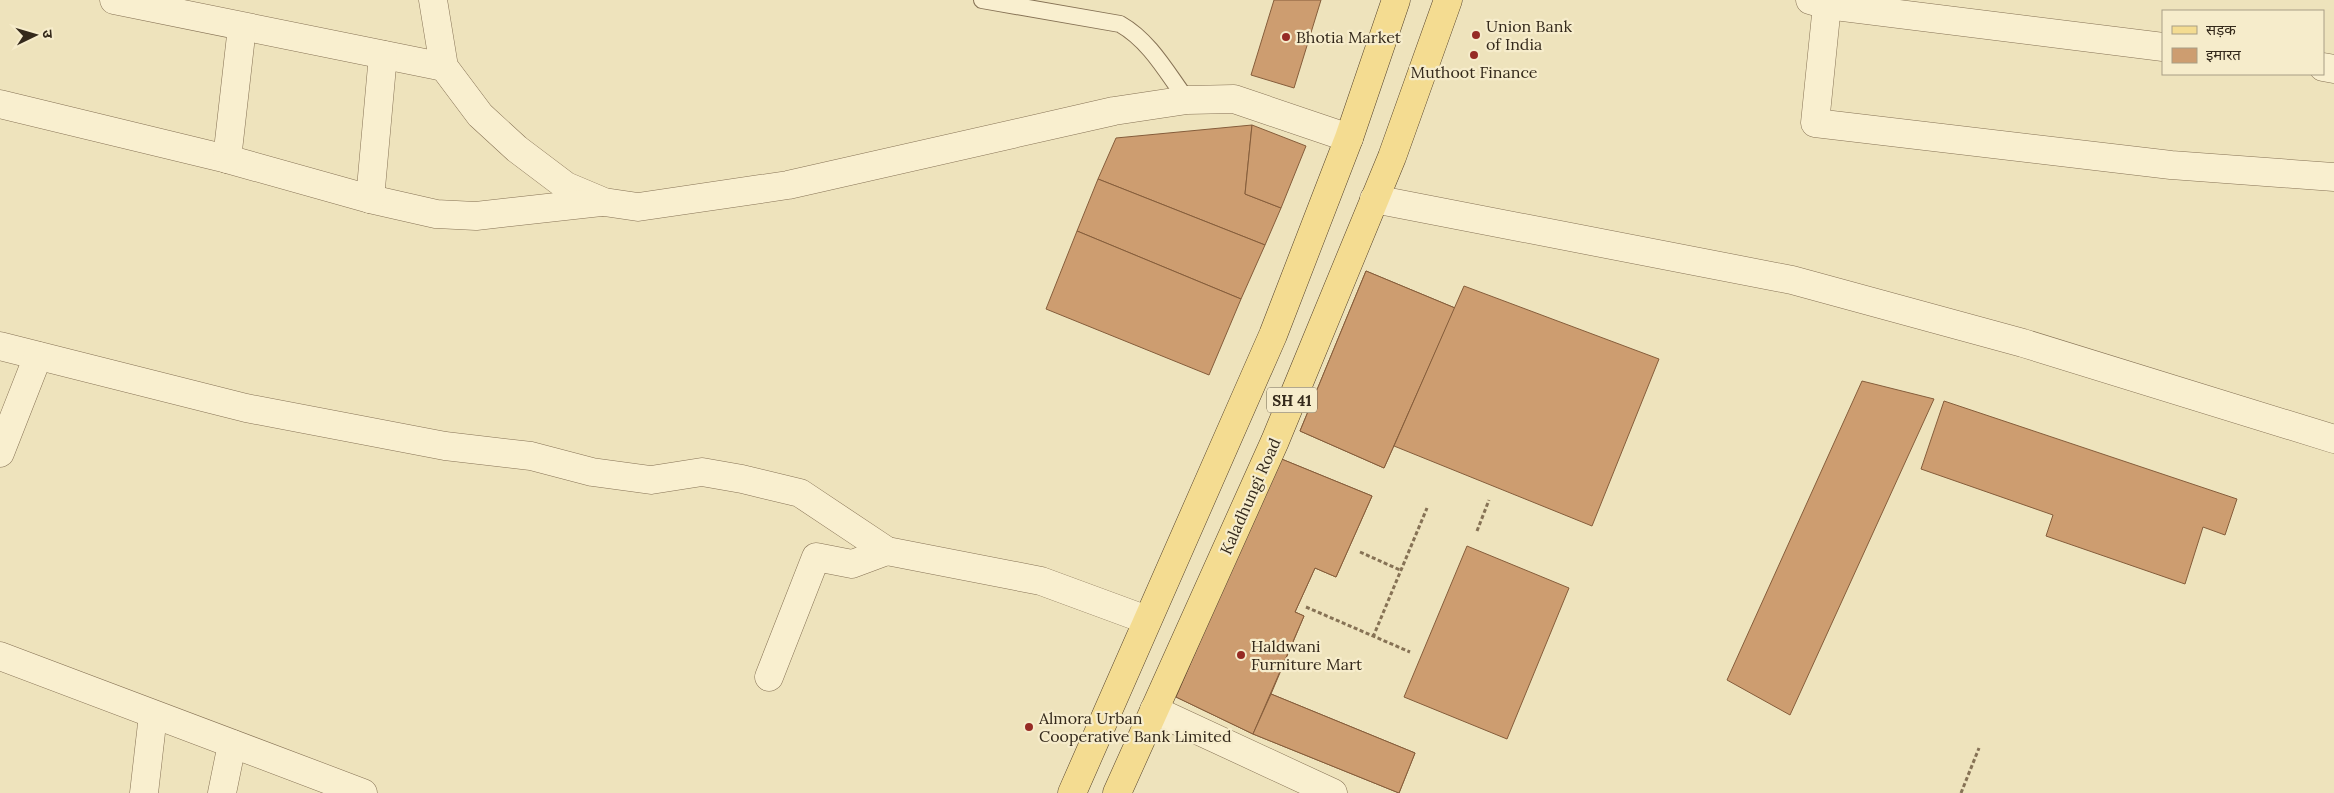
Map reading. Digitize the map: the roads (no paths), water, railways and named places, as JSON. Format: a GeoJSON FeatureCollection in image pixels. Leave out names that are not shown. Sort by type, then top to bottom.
{"type":"FeatureCollection","features":[{"type":"Feature","properties":{"kind":"main road","name":"SH 41"},"geometry":{"type":"LineString","coordinates":[[1072,793],[1273,335],[1349,138],[1396,0]]}},
{"type":"Feature","properties":{"kind":"main road","name":"Kaladhungi Road"},"geometry":{"type":"LineString","coordinates":[[1117,793],[1275,441],[1374,199],[1448,0]]}},
{"type":"Feature","properties":{"kind":"main road"},"geometry":{"type":"LineString","coordinates":[[1117,691],[1154,710]]}},
{"type":"Feature","properties":{"kind":"street"},"geometry":{"type":"LineString","coordinates":[[114,0],[170,6],[242,26],[444,67]]}},
{"type":"Feature","properties":{"kind":"street"},"geometry":{"type":"LineString","coordinates":[[433,0],[444,67],[480,115],[517,149],[566,186],[604,202],[638,207],[788,184],[1114,111],[1187,100],[1234,99],[1349,138]]}},
{"type":"Feature","properties":{"kind":"street"},"geometry":{"type":"LineString","coordinates":[[2162,47],[1818,3],[1815,123],[2171,165],[2334,177]]}},
{"type":"Feature","properties":{"kind":"street"},"geometry":{"type":"LineString","coordinates":[[227,159],[242,26]]}},
{"type":"Feature","properties":{"kind":"street"},"geometry":{"type":"LineString","coordinates":[[370,199],[383,55]]}},
{"type":"Feature","properties":{"kind":"street"},"geometry":{"type":"LineString","coordinates":[[0,104],[227,159],[370,199],[436,214],[476,216],[604,202]]}},
{"type":"Feature","properties":{"kind":"street"},"geometry":{"type":"LineString","coordinates":[[1374,199],[1792,280],[2023,343],[2334,439]]}},
{"type":"Feature","properties":{"kind":"street"},"geometry":{"type":"LineString","coordinates":[[0,346],[246,408],[445,446],[530,456],[592,472],[651,480],[702,472],[742,479],[800,493],[887,551],[1041,581],[1147,620]]}},
{"type":"Feature","properties":{"kind":"street"},"geometry":{"type":"LineString","coordinates":[[0,452],[38,356]]}},
{"type":"Feature","properties":{"kind":"street"},"geometry":{"type":"LineString","coordinates":[[769,677],[816,558],[852,564],[887,551]]}},
{"type":"Feature","properties":{"kind":"street"},"geometry":{"type":"LineString","coordinates":[[0,656],[363,793]]}},
{"type":"Feature","properties":{"kind":"street"},"geometry":{"type":"LineString","coordinates":[[1154,710],[1333,793]]}},
{"type":"Feature","properties":{"kind":"street"},"geometry":{"type":"LineString","coordinates":[[144,793],[153,715]]}},
{"type":"Feature","properties":{"kind":"street"},"geometry":{"type":"LineString","coordinates":[[222,793],[232,744]]}},
{"type":"Feature","properties":{"kind":"lane"},"geometry":{"type":"LineString","coordinates":[[982,0],[1120,24],[1144,40],[1187,100]]}},
{"type":"Feature","properties":{"kind":"place","name":"Union Bank of India"},"geometry":{"type":"Point","coordinates":[1476,35]}},
{"type":"Feature","properties":{"kind":"place","name":"Bhotia Market"},"geometry":{"type":"Point","coordinates":[1286,37]}},
{"type":"Feature","properties":{"kind":"place","name":"Muthoot Finance"},"geometry":{"type":"Point","coordinates":[1474,55]}},
{"type":"Feature","properties":{"kind":"place","name":"Haldwani Furniture Mart"},"geometry":{"type":"Point","coordinates":[1241,655]}},
{"type":"Feature","properties":{"kind":"place","name":"Almora Urban Cooperative Bank Limited"},"geometry":{"type":"Point","coordinates":[1029,727]}}]}
